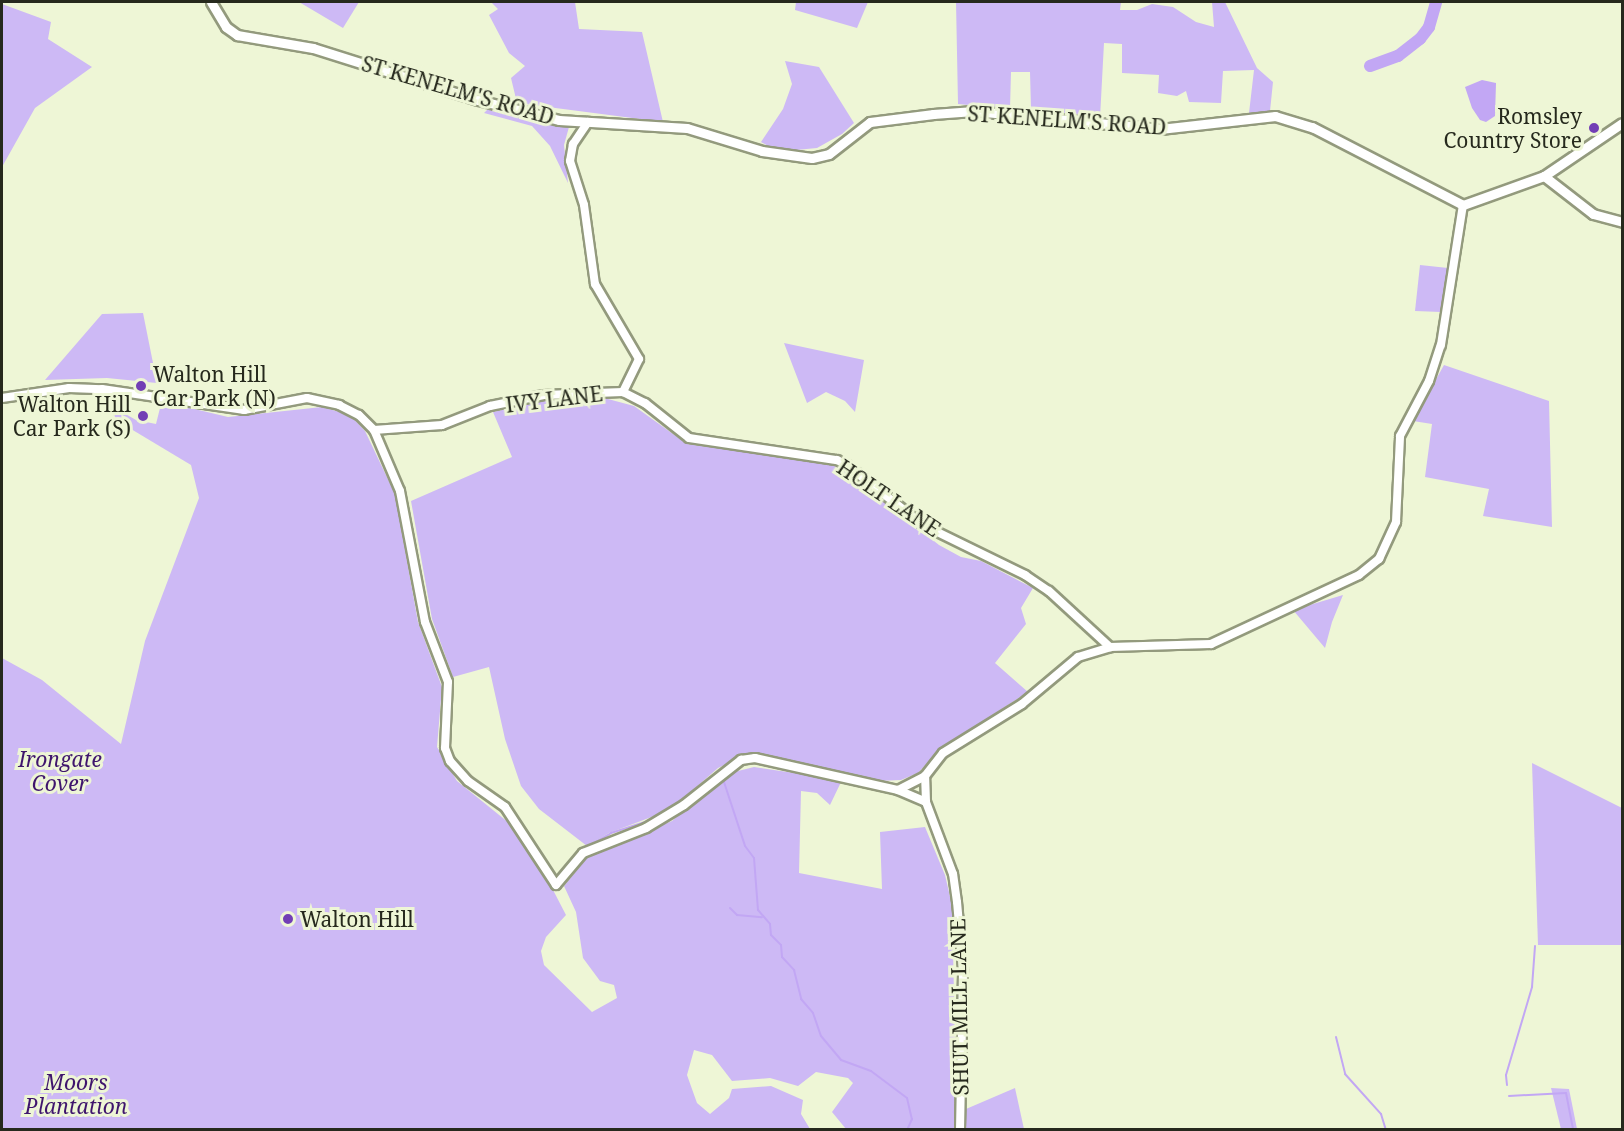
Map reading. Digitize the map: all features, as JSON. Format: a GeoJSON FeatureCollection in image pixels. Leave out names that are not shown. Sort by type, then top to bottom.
{"type":"FeatureCollection","features":[{"type":"Feature","properties":{"kind":"street","name":"ST KENELM'S ROAD"},"geometry":{"type":"LineString","coordinates":[[211,2],[226,27],[237,35],[314,48],[478,100],[559,120],[687,128],[762,151],[812,158],[829,154],[870,122],[933,114],[974,111],[1160,129],[1275,116],[1341,141],[1464,205]]}},
{"type":"Feature","properties":{"kind":"street","name":"IVY LANE"},"geometry":{"type":"LineString","coordinates":[[374,430],[442,425],[490,406],[544,395],[623,392],[639,359],[595,284],[584,205],[570,161],[573,144],[588,122]]}},
{"type":"Feature","properties":{"kind":"street"},"geometry":{"type":"LineString","coordinates":[[898,790],[924,779],[943,753],[1023,704],[1067,664],[1110,647],[1211,644],[1359,575],[1379,559],[1396,522],[1400,436],[1429,381],[1441,345],[1464,205],[1544,176],[1623,123]]}},
{"type":"Feature","properties":{"kind":"street"},"geometry":{"type":"LineString","coordinates":[[1544,176],[1593,214],[1623,222]]}},
{"type":"Feature","properties":{"kind":"street"},"geometry":{"type":"LineString","coordinates":[[2,398],[69,388],[102,388],[244,411],[307,398],[350,409],[374,430],[400,491],[425,622],[448,682],[445,748],[450,761],[468,781],[505,807],[556,885],[583,854],[646,828],[684,805],[741,760],[755,758],[898,790],[926,802]]}},
{"type":"Feature","properties":{"kind":"street","name":"HOLT LANE"},"geometry":{"type":"LineString","coordinates":[[623,392],[645,404],[689,438],[842,462],[923,525],[1025,575],[1049,591],[1110,647]]}},
{"type":"Feature","properties":{"kind":"street","name":"SHUT MILL LANE"},"geometry":{"type":"LineString","coordinates":[[924,779],[926,802],[954,874],[957,902],[963,969],[960,1130]]}},
{"type":"Feature","properties":{"kind":"green space"},"geometry":{"type":"Polygon","coordinates":[[[299,2],[359,2],[343,28],[299,2]]]}},
{"type":"Feature","properties":{"kind":"green space"},"geometry":{"type":"Polygon","coordinates":[[[491,2],[575,2],[579,29],[642,32],[663,122],[517,103],[511,78],[525,66],[509,53],[489,15],[498,9],[491,2]]]}},
{"type":"Feature","properties":{"kind":"green space"},"geometry":{"type":"Polygon","coordinates":[[[796,2],[868,2],[857,28],[795,10],[796,2]]]}},
{"type":"Feature","properties":{"kind":"green space"},"geometry":{"type":"Polygon","coordinates":[[[956,2],[1121,2],[1120,10],[1137,10],[1152,4],[1173,7],[1196,22],[1214,27],[1212,2],[1225,2],[1257,68],[1273,82],[1270,111],[1249,113],[1254,70],[1223,71],[1221,103],[1189,102],[1186,91],[1177,96],[1158,93],[1159,75],[1122,73],[1122,44],[1104,43],[1100,118],[1031,109],[1030,72],[1011,72],[1010,109],[958,104],[956,2]]]}},
{"type":"Feature","properties":{"kind":"green space"},"geometry":{"type":"Polygon","coordinates":[[[2,4],[51,22],[48,39],[92,67],[35,108],[2,167],[2,4]]]}},
{"type":"Feature","properties":{"kind":"green space"},"geometry":{"type":"Polygon","coordinates":[[[785,61],[819,67],[854,123],[842,134],[817,148],[796,150],[770,147],[761,142],[783,109],[792,84],[785,61]]]}},
{"type":"Feature","properties":{"kind":"green space"},"geometry":{"type":"Polygon","coordinates":[[[490,107],[569,127],[564,145],[568,183],[550,146],[532,126],[484,113],[490,107]]]}},
{"type":"Feature","properties":{"kind":"green space"},"geometry":{"type":"Polygon","coordinates":[[[1420,265],[1448,268],[1441,312],[1415,311],[1420,265]]]}},
{"type":"Feature","properties":{"kind":"green space"},"geometry":{"type":"Polygon","coordinates":[[[143,313],[157,383],[107,378],[45,380],[102,314],[143,313]]]}},
{"type":"Feature","properties":{"kind":"green space"},"geometry":{"type":"Polygon","coordinates":[[[784,343],[864,360],[855,412],[845,401],[826,392],[807,403],[784,343]]]}},
{"type":"Feature","properties":{"kind":"green space"},"geometry":{"type":"Polygon","coordinates":[[[1444,365],[1549,401],[1552,527],[1483,516],[1489,489],[1425,477],[1432,424],[1413,421],[1444,365]]]}},
{"type":"Feature","properties":{"kind":"green space"},"geometry":{"type":"Polygon","coordinates":[[[105,396],[124,402],[122,412],[136,420],[156,424],[160,408],[186,407],[228,417],[322,407],[350,415],[365,431],[395,494],[418,622],[442,687],[437,747],[457,781],[525,836],[566,915],[546,937],[541,951],[544,965],[592,1012],[617,998],[614,985],[600,981],[583,958],[576,912],[564,886],[591,853],[672,821],[726,774],[754,767],[842,780],[830,805],[817,793],[801,791],[799,873],[882,889],[880,832],[925,827],[945,875],[952,905],[957,1129],[846,1129],[832,1112],[853,1083],[848,1078],[816,1072],[798,1086],[770,1078],[732,1081],[712,1055],[694,1050],[687,1075],[697,1103],[710,1114],[729,1098],[732,1089],[771,1086],[803,1100],[801,1114],[810,1129],[2,1129],[2,658],[42,680],[121,744],[145,641],[199,498],[191,465],[126,426],[97,402],[105,396]]]}},
{"type":"Feature","properties":{"kind":"green space"},"geometry":{"type":"Polygon","coordinates":[[[608,399],[634,406],[687,444],[838,465],[939,545],[961,557],[981,561],[1033,588],[1021,608],[1026,624],[995,663],[1028,692],[941,748],[918,773],[901,780],[877,781],[752,752],[718,768],[670,810],[609,833],[587,846],[539,809],[521,786],[505,739],[489,667],[453,677],[432,619],[411,501],[512,457],[493,412],[549,400],[608,399]]]}},
{"type":"Feature","properties":{"kind":"green space"},"geometry":{"type":"Polygon","coordinates":[[[1343,595],[1332,622],[1325,648],[1293,610],[1343,595]]]}},
{"type":"Feature","properties":{"kind":"green space"},"geometry":{"type":"Polygon","coordinates":[[[1532,763],[1622,808],[1622,945],[1538,945],[1532,763]]]}},
{"type":"Feature","properties":{"kind":"green space"},"geometry":{"type":"Polygon","coordinates":[[[1015,1088],[1024,1129],[965,1129],[966,1109],[1015,1088]]]}},
{"type":"Feature","properties":{"kind":"green space"},"geometry":{"type":"Polygon","coordinates":[[[1551,1088],[1569,1089],[1577,1129],[1561,1129],[1551,1088]]]}},
{"type":"Feature","properties":{"kind":"shaded area"},"geometry":{"type":"Polygon","coordinates":[[[1482,80],[1496,83],[1495,116],[1486,122],[1480,120],[1472,108],[1465,87],[1482,80]]]}},
{"type":"Feature","properties":{"kind":"waterway"},"geometry":{"type":"LineString","coordinates":[[1370,66],[1398,56],[1420,39],[1429,27],[1436,2]]}},
{"type":"Feature","properties":{"kind":"waterway"},"geometry":{"type":"LineString","coordinates":[[724,782],[745,846],[754,858],[758,910],[770,924],[771,935],[781,945],[782,957],[794,970],[801,999],[813,1013],[821,1036],[841,1060],[871,1071],[907,1098],[912,1119],[907,1130]]}},
{"type":"Feature","properties":{"kind":"waterway"},"geometry":{"type":"LineString","coordinates":[[664,813],[680,802]]}},
{"type":"Feature","properties":{"kind":"waterway"},"geometry":{"type":"LineString","coordinates":[[588,846],[611,833],[657,818]]}},
{"type":"Feature","properties":{"kind":"waterway"},"geometry":{"type":"LineString","coordinates":[[730,908],[737,915],[762,917]]}},
{"type":"Feature","properties":{"kind":"waterway"},"geometry":{"type":"LineString","coordinates":[[1507,1085],[1506,1075],[1532,987],[1535,946]]}},
{"type":"Feature","properties":{"kind":"waterway"},"geometry":{"type":"LineString","coordinates":[[1336,1037],[1345,1074],[1381,1114],[1386,1130]]}},
{"type":"Feature","properties":{"kind":"waterway"},"geometry":{"type":"LineString","coordinates":[[1509,1096],[1566,1093],[1573,1130]]}},
{"type":"Feature","properties":{"kind":"place","name":"Romsley Country Store"},"geometry":{"type":"Point","coordinates":[1594,128]}},
{"type":"Feature","properties":{"kind":"place","name":"Walton Hill Car Park (N)"},"geometry":{"type":"Point","coordinates":[141,386]}},
{"type":"Feature","properties":{"kind":"place","name":"Walton Hill Car Park (S)"},"geometry":{"type":"Point","coordinates":[143,416]}},
{"type":"Feature","properties":{"kind":"place","name":"Walton Hill"},"geometry":{"type":"Point","coordinates":[288,919]}},
{"type":"Feature","properties":{"kind":"park label","name":"Irongate Cover"},"geometry":{"type":"Point","coordinates":[60,771]}},
{"type":"Feature","properties":{"kind":"park label","name":"Moors Plantation"},"geometry":{"type":"Point","coordinates":[76,1094]}}]}
